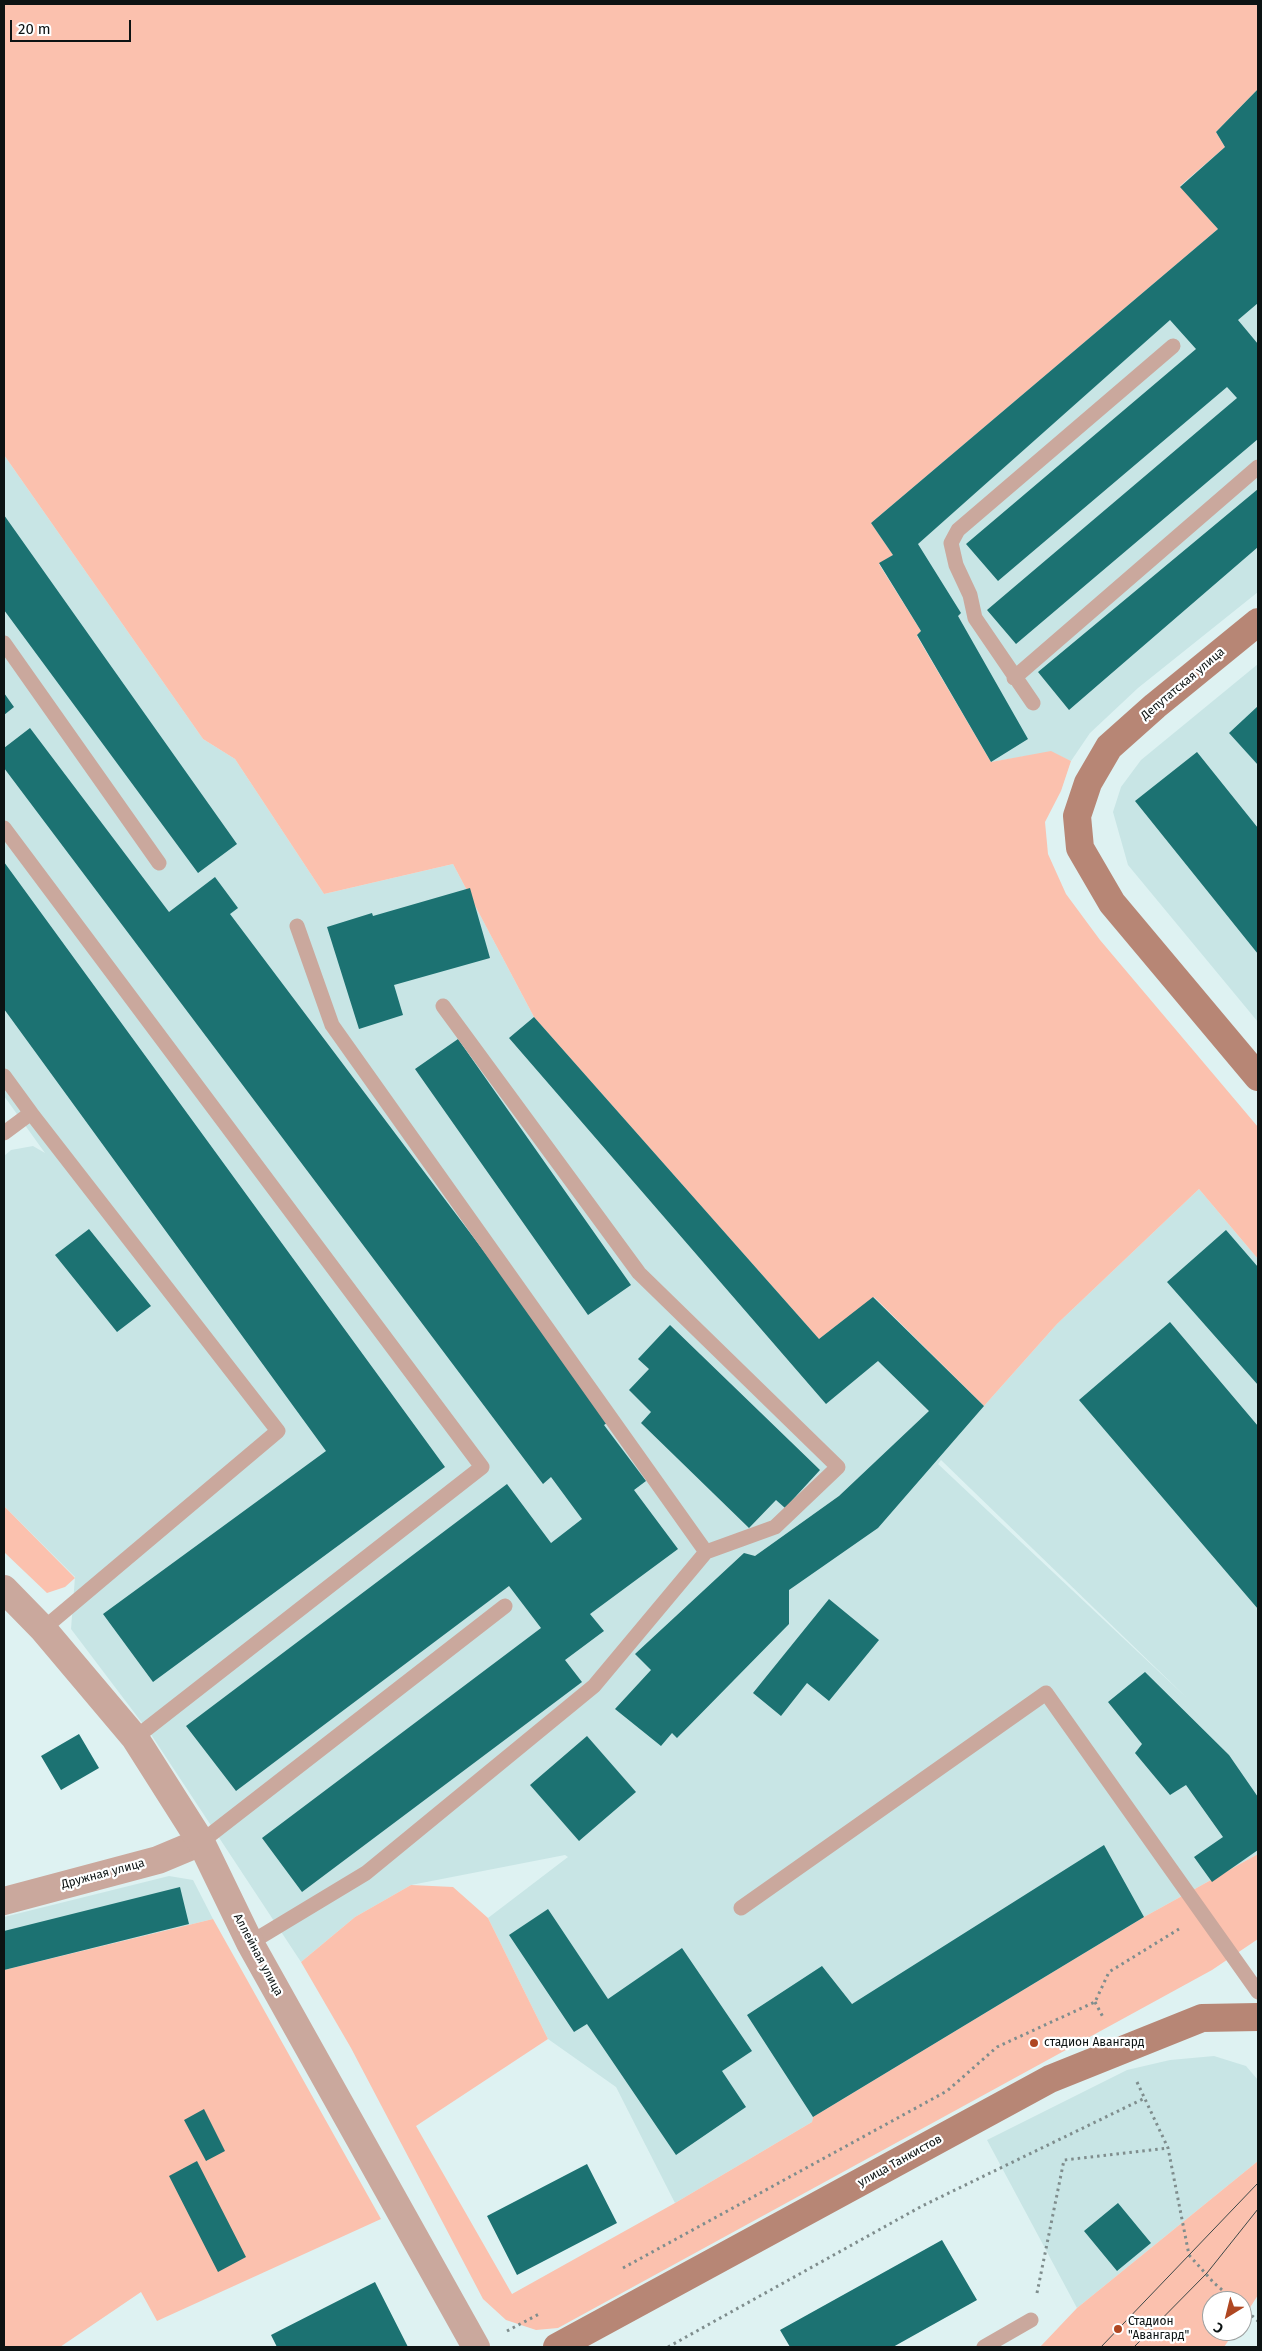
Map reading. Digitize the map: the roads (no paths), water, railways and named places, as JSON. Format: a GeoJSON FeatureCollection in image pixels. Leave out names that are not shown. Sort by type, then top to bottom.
{"type":"FeatureCollection","features":[{"type":"Feature","properties":{"kind":"main road","name":"Депутатская улица"},"geometry":{"type":"LineString","coordinates":[[1258,622],[1154,706],[1109,747],[1088,783],[1077,816],[1080,848],[1112,903],[1258,1077]]}},
{"type":"Feature","properties":{"kind":"main road","name":"улица Танкистов"},"geometry":{"type":"LineString","coordinates":[[557,2347],[1050,2079],[1202,2018],[1258,2017]]}},
{"type":"Feature","properties":{"kind":"street","name":"Аллейная улица"},"geometry":{"type":"LineString","coordinates":[[4,1589],[44,1629],[135,1738],[201,1842],[250,1943],[476,2347]]}},
{"type":"Feature","properties":{"kind":"street","name":"Дружная улица"},"geometry":{"type":"LineString","coordinates":[[4,1901],[158,1860],[201,1842]]}},
{"type":"Feature","properties":{"kind":"lane"},"geometry":{"type":"LineString","coordinates":[[1032,703],[975,618],[970,595],[956,565],[951,543],[958,530],[1173,346]]}},
{"type":"Feature","properties":{"kind":"lane"},"geometry":{"type":"LineString","coordinates":[[1014,678],[1258,467]]}},
{"type":"Feature","properties":{"kind":"lane"},"geometry":{"type":"LineString","coordinates":[[4,643],[159,863]]}},
{"type":"Feature","properties":{"kind":"lane"},"geometry":{"type":"LineString","coordinates":[[4,828],[482,1467],[135,1738]]}},
{"type":"Feature","properties":{"kind":"lane"},"geometry":{"type":"LineString","coordinates":[[298,926],[332,1025],[706,1552]]}},
{"type":"Feature","properties":{"kind":"lane"},"geometry":{"type":"LineString","coordinates":[[250,1943],[366,1873],[594,1686],[706,1552],[774,1527],[838,1467],[639,1274],[443,1006]]}},
{"type":"Feature","properties":{"kind":"lane"},"geometry":{"type":"LineString","coordinates":[[4,1076],[30,1113],[278,1431],[44,1629]]}},
{"type":"Feature","properties":{"kind":"lane"},"geometry":{"type":"LineString","coordinates":[[4,1133],[30,1113]]}},
{"type":"Feature","properties":{"kind":"lane"},"geometry":{"type":"LineString","coordinates":[[201,1842],[505,1606]]}},
{"type":"Feature","properties":{"kind":"lane"},"geometry":{"type":"LineString","coordinates":[[741,1908],[1046,1693],[1258,1992]]}},
{"type":"Feature","properties":{"kind":"lane"},"geometry":{"type":"LineString","coordinates":[[984,2347],[1031,2320]]}},
{"type":"Feature","properties":{"kind":"tram line"},"geometry":{"type":"LineString","coordinates":[[1101,2347],[1258,2183]]}},
{"type":"Feature","properties":{"kind":"tram line"},"geometry":{"type":"LineString","coordinates":[[1134,2347],[1207,2273],[1258,2209]]}},
{"type":"Feature","properties":{"kind":"place","name":"стадион Авангард"},"geometry":{"type":"Point","coordinates":[1034,2043]}},
{"type":"Feature","properties":{"kind":"place","name":"Стадион \"Авангард\""},"geometry":{"type":"Point","coordinates":[1118,2329]}}]}
